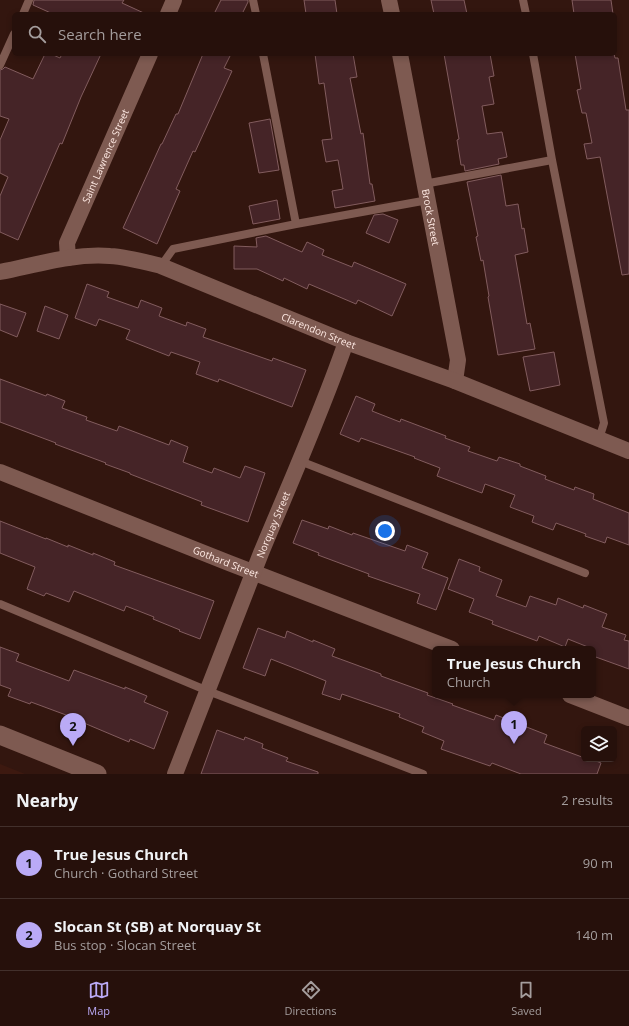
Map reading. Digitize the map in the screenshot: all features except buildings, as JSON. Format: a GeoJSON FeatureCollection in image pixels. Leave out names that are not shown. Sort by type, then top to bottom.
{"type":"FeatureCollection","features":[{"type":"Feature","properties":{"kind":"street"},"geometry":{"type":"LineString","coordinates":[[169,12],[174,0]]}},
{"type":"Feature","properties":{"kind":"street"},"geometry":{"type":"LineString","coordinates":[[389,0],[392,12]]}},
{"type":"Feature","properties":{"kind":"street","name":"Saint Lawrence Street"},"geometry":{"type":"LineString","coordinates":[[68,258],[67,243],[149,56]]}},
{"type":"Feature","properties":{"kind":"street","name":"Brock Street"},"geometry":{"type":"LineString","coordinates":[[400,56],[458,360],[455,381]]}},
{"type":"Feature","properties":{"kind":"street","name":"Clarendon Street"},"geometry":{"type":"LineString","coordinates":[[0,272],[68,258],[88,256],[110,256],[135,259],[162,266],[346,342],[455,381],[629,451]]}},
{"type":"Feature","properties":{"kind":"street","name":"Norquay Street"},"geometry":{"type":"LineString","coordinates":[[175,774],[346,342]]}},
{"type":"Feature","properties":{"kind":"street","name":"Gothard Street"},"geometry":{"type":"LineString","coordinates":[[0,472],[444,646]]}},
{"type":"Feature","properties":{"kind":"street"},"geometry":{"type":"LineString","coordinates":[[578,698],[629,718]]}},
{"type":"Feature","properties":{"kind":"street"},"geometry":{"type":"LineString","coordinates":[[0,735],[97,774]]}},
{"type":"Feature","properties":{"kind":"lane"},"geometry":{"type":"LineString","coordinates":[[24,12],[29,0]]}},
{"type":"Feature","properties":{"kind":"lane"},"geometry":{"type":"LineString","coordinates":[[253,0],[256,12]]}},
{"type":"Feature","properties":{"kind":"lane"},"geometry":{"type":"LineString","coordinates":[[523,0],[526,12]]}},
{"type":"Feature","properties":{"kind":"lane"},"geometry":{"type":"LineString","coordinates":[[0,65],[12,38]]}},
{"type":"Feature","properties":{"kind":"lane"},"geometry":{"type":"LineString","coordinates":[[263,56],[296,224]]}},
{"type":"Feature","properties":{"kind":"lane"},"geometry":{"type":"LineString","coordinates":[[533,56],[552,160],[604,423],[599,439]]}},
{"type":"Feature","properties":{"kind":"lane"},"geometry":{"type":"LineString","coordinates":[[424,184],[552,160]]}},
{"type":"Feature","properties":{"kind":"lane"},"geometry":{"type":"LineString","coordinates":[[162,266],[173,249],[296,224],[428,200]]}},
{"type":"Feature","properties":{"kind":"lane"},"geometry":{"type":"LineString","coordinates":[[300,461],[585,573]]}},
{"type":"Feature","properties":{"kind":"lane"},"geometry":{"type":"LineString","coordinates":[[0,604],[208,691],[423,774]]}},
{"type":"Feature","properties":{"kind":"shaded area"},"geometry":{"type":"Polygon","coordinates":[[[0,764],[25,774],[0,774],[0,764]]]}},
{"type":"Feature","properties":{"kind":"place","name":"True Jesus Church"},"geometry":{"type":"Point","coordinates":[514,744]}},
{"type":"Feature","properties":{"kind":"place","name":"Slocan St (SB) at Norquay St"},"geometry":{"type":"Point","coordinates":[73,746]}}]}
